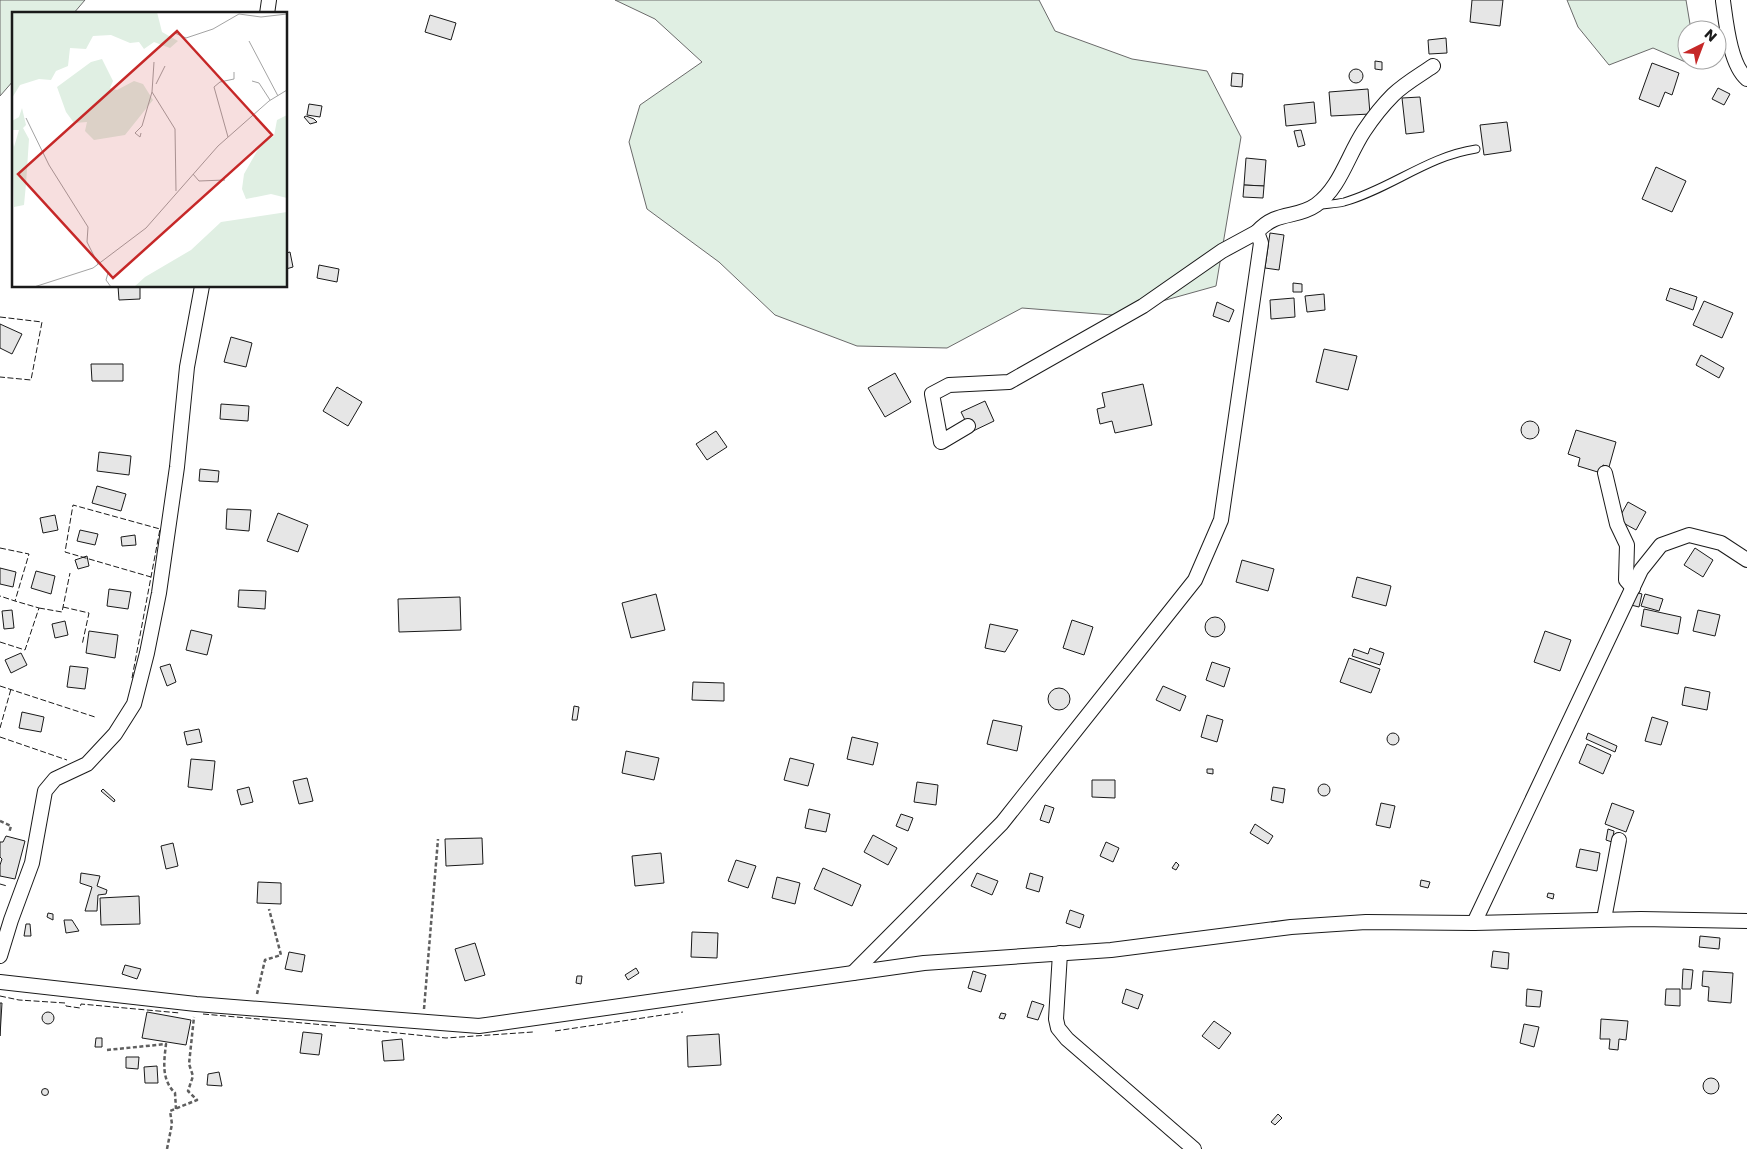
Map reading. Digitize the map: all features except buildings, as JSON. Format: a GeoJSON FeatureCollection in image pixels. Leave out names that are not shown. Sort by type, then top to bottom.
{"type":"FeatureCollection","features":[{"type":"Feature","properties":{"kind":"street"},"geometry":{"type":"LineString","coordinates":[[1723,1],[1728,38],[1742,75],[1747,79]]}},
{"type":"Feature","properties":{"kind":"street"},"geometry":{"type":"LineString","coordinates":[[968,426],[941,442],[932,394],[948,385],[1009,382],[1143,306],[1222,251],[1257,232],[1265,224],[1281,216],[1315,206],[1329,191],[1362,133],[1393,94],[1433,66]]}},
{"type":"Feature","properties":{"kind":"street"},"geometry":{"type":"LineString","coordinates":[[853,973],[1002,823],[1195,580],[1221,520],[1261,243],[1257,232]]}},
{"type":"Feature","properties":{"kind":"street"},"geometry":{"type":"LineString","coordinates":[[0,956],[32,863],[45,791],[55,778],[87,764],[115,734],[134,704],[159,593],[177,467],[187,367],[202,288]]}},
{"type":"Feature","properties":{"kind":"street"},"geometry":{"type":"LineString","coordinates":[[1605,473],[1617,524],[1627,545],[1626,580],[1633,588]]}},
{"type":"Feature","properties":{"kind":"street"},"geometry":{"type":"LineString","coordinates":[[1474,923],[1641,570],[1661,544],[1689,534],[1721,542],[1747,560]]}},
{"type":"Feature","properties":{"kind":"street"},"geometry":{"type":"LineString","coordinates":[[1604,919],[1619,840]]}},
{"type":"Feature","properties":{"kind":"street"},"geometry":{"type":"LineString","coordinates":[[0,982],[196,1004],[479,1026],[924,963],[1111,950],[1300,926],[1366,922],[1474,923],[1604,919],[1747,921]]}},
{"type":"Feature","properties":{"kind":"street"},"geometry":{"type":"LineString","coordinates":[[1060,954],[1056,1019],[1058,1028],[1067,1039],[1194,1149]]}},
{"type":"Feature","properties":{"kind":"lane"},"geometry":{"type":"LineString","coordinates":[[1315,206],[1343,202],[1394,181],[1435,160],[1476,149]]}},
{"type":"Feature","properties":{"kind":"path"},"geometry":{"type":"LineString","coordinates":[[0,821],[11,826],[9,833]]}},
{"type":"Feature","properties":{"kind":"path"},"geometry":{"type":"LineString","coordinates":[[423,1022],[438,839]]}},
{"type":"Feature","properties":{"kind":"path"},"geometry":{"type":"LineString","coordinates":[[254,1008],[265,960],[281,955],[269,909]]}},
{"type":"Feature","properties":{"kind":"path"},"geometry":{"type":"LineString","coordinates":[[167,1149],[172,1124],[170,1111],[197,1100],[188,1092],[193,1076],[189,1064],[196,1004]]}},
{"type":"Feature","properties":{"kind":"path"},"geometry":{"type":"LineString","coordinates":[[107,1050],[166,1044],[164,1069],[169,1086],[175,1093],[176,1109]]}},
{"type":"Feature","properties":{"kind":"green space"},"geometry":{"type":"Polygon","coordinates":[[[0,0],[85,0],[75,12],[12,12],[12,82],[0,96],[0,0]]]}},
{"type":"Feature","properties":{"kind":"green space"},"geometry":{"type":"Polygon","coordinates":[[[615,0],[1039,0],[1055,31],[1132,59],[1207,71],[1241,137],[1216,286],[1112,315],[1022,308],[947,348],[857,346],[775,315],[719,262],[647,209],[629,142],[640,105],[702,62],[655,19],[615,0]]]}},
{"type":"Feature","properties":{"kind":"green space"},"geometry":{"type":"Polygon","coordinates":[[[1567,0],[1686,0],[1689,20],[1677,20],[1677,58],[1653,48],[1609,65],[1578,27],[1567,0]]]}},
{"type":"Feature","properties":{"kind":"fence"},"geometry":{"type":"LineString","coordinates":[[0,317],[42,322],[31,380],[0,377]]}},
{"type":"Feature","properties":{"kind":"fence"},"geometry":{"type":"LineString","coordinates":[[132,678],[151,577],[65,552],[73,505],[160,529],[151,577]]}},
{"type":"Feature","properties":{"kind":"fence"},"geometry":{"type":"LineString","coordinates":[[0,548],[29,554],[15,601],[0,596]]}},
{"type":"Feature","properties":{"kind":"fence"},"geometry":{"type":"LineString","coordinates":[[39,608],[62,612],[70,573]]}},
{"type":"Feature","properties":{"kind":"fence"},"geometry":{"type":"LineString","coordinates":[[0,642],[25,650],[39,608],[15,601]]}},
{"type":"Feature","properties":{"kind":"fence"},"geometry":{"type":"LineString","coordinates":[[63,607],[89,613],[82,645]]}},
{"type":"Feature","properties":{"kind":"fence"},"geometry":{"type":"LineString","coordinates":[[0,686],[95,717]]}},
{"type":"Feature","properties":{"kind":"fence"},"geometry":{"type":"LineString","coordinates":[[0,728],[11,689]]}},
{"type":"Feature","properties":{"kind":"fence"},"geometry":{"type":"LineString","coordinates":[[0,737],[67,760]]}},
{"type":"Feature","properties":{"kind":"fence"},"geometry":{"type":"LineString","coordinates":[[0,884],[7,886]]}},
{"type":"Feature","properties":{"kind":"fence"},"geometry":{"type":"LineString","coordinates":[[0,996],[19,1000],[65,1003],[66,1006],[80,1008],[81,1004],[180,1013]]}},
{"type":"Feature","properties":{"kind":"fence"},"geometry":{"type":"LineString","coordinates":[[555,1031],[683,1012]]}},
{"type":"Feature","properties":{"kind":"fence"},"geometry":{"type":"LineString","coordinates":[[203,1014],[336,1026]]}},
{"type":"Feature","properties":{"kind":"fence"},"geometry":{"type":"LineString","coordinates":[[349,1028],[446,1038],[533,1032]]}}]}
